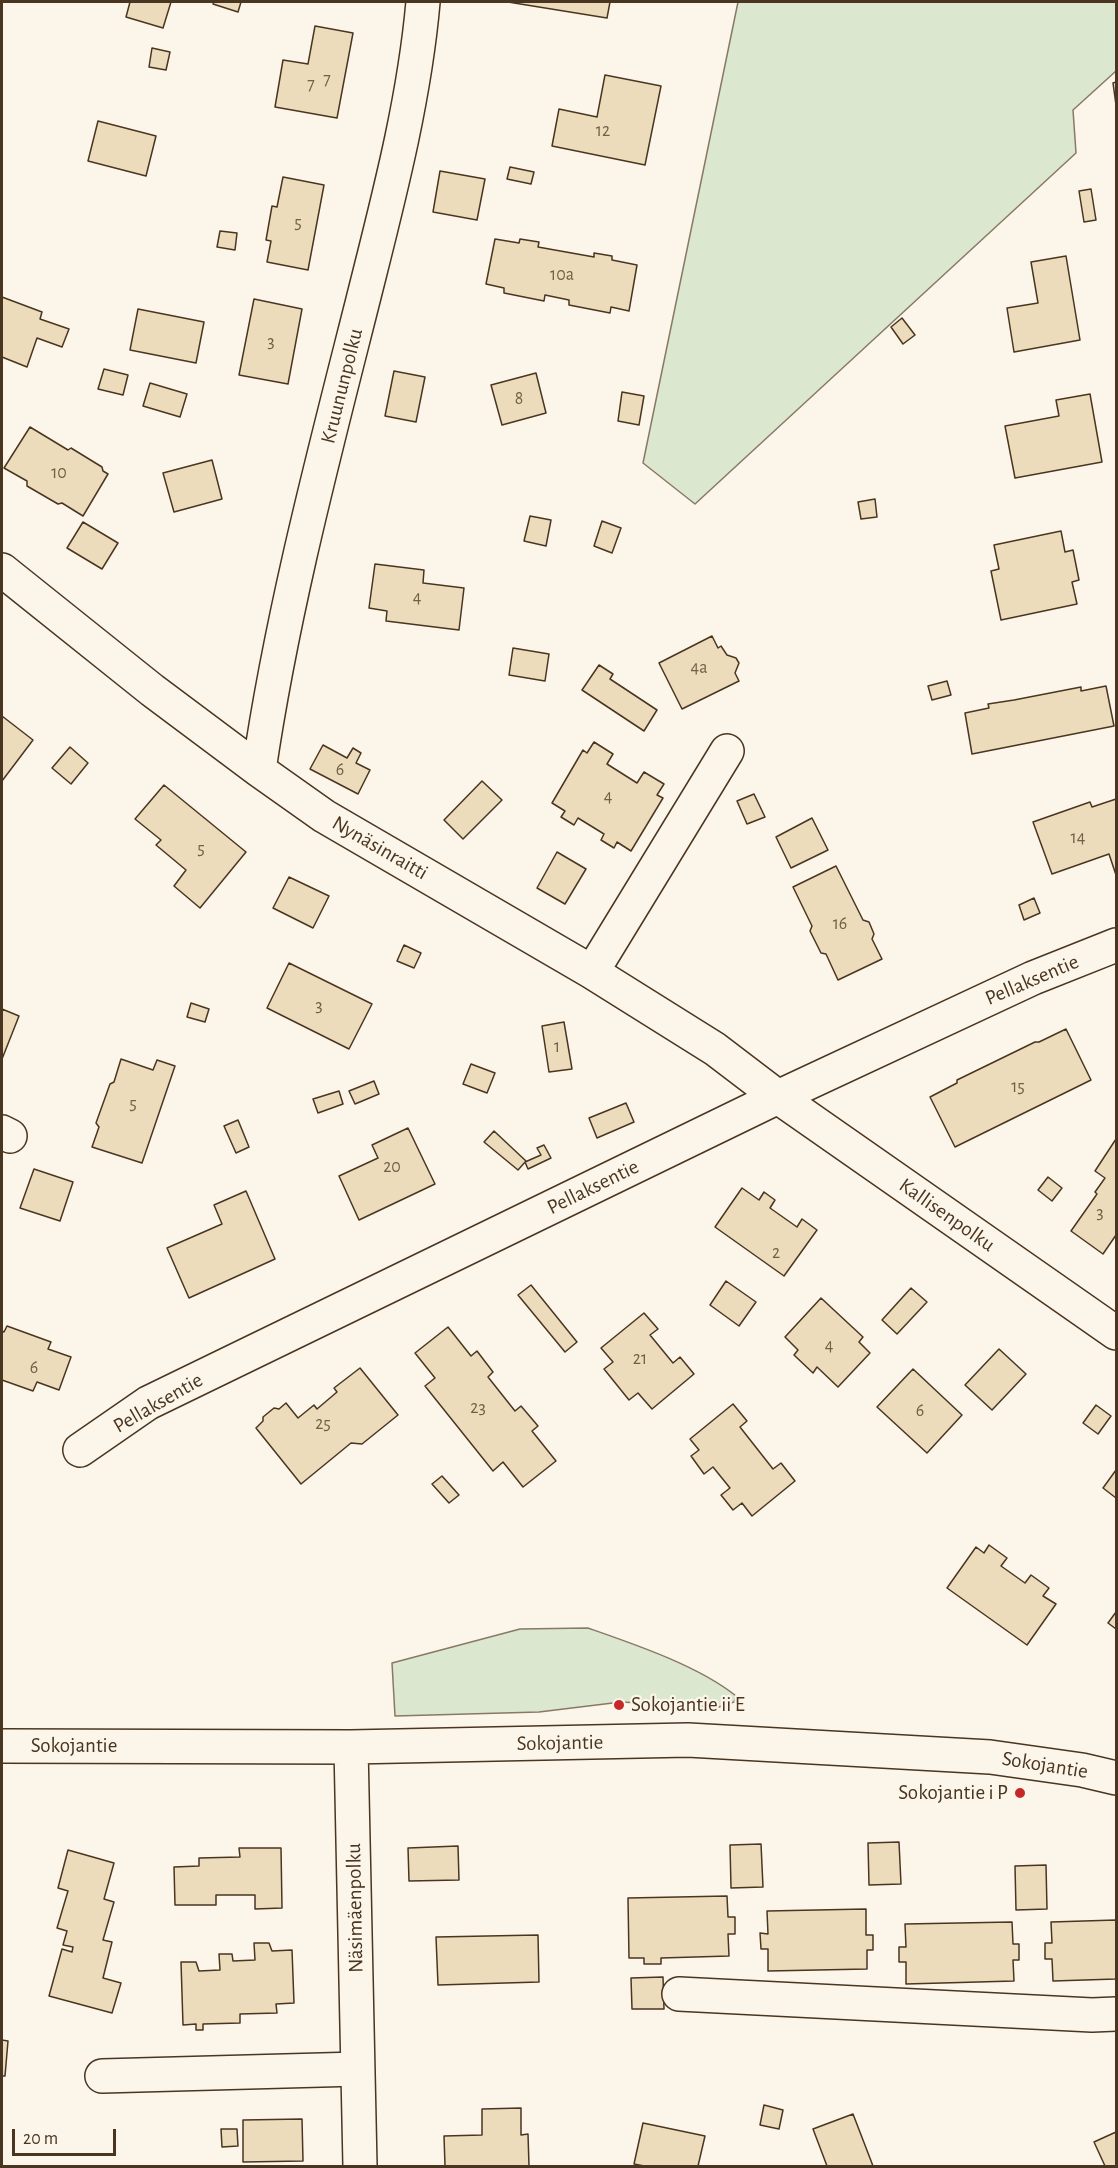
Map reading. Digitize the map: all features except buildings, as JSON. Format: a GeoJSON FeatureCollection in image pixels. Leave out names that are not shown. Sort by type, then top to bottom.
{"type":"FeatureCollection","features":[{"type":"Feature","properties":{"kind":"street","name":"Kruununpolku"},"geometry":{"type":"LineString","coordinates":[[259,770],[269,700],[311,507],[392,184],[418,54],[423,2]]}},
{"type":"Feature","properties":{"kind":"street","name":"Nynäsinraitti"},"geometry":{"type":"LineString","coordinates":[[2,570],[152,690],[324,816],[592,972],[715,1048],[778,1097]]}},
{"type":"Feature","properties":{"kind":"street"},"geometry":{"type":"LineString","coordinates":[[592,972],[727,751]]}},
{"type":"Feature","properties":{"kind":"street","name":"Pellaksentie"},"geometry":{"type":"LineString","coordinates":[[80,1450],[148,1403],[778,1097],[1033,978],[1116,945]]}},
{"type":"Feature","properties":{"kind":"street","name":"Kallisenpolku"},"geometry":{"type":"LineString","coordinates":[[778,1097],[1116,1333]]}},
{"type":"Feature","properties":{"kind":"street","name":"Sokojantie"},"geometry":{"type":"LineString","coordinates":[[2,1746],[351,1747],[688,1740],[990,1757],[1082,1770],[1116,1778]]}},
{"type":"Feature","properties":{"kind":"street","name":"Näsimäenpolku"},"geometry":{"type":"LineString","coordinates":[[351,1747],[360,2166]]}},
{"type":"Feature","properties":{"kind":"street"},"geometry":{"type":"LineString","coordinates":[[679,1994],[1092,2015],[1116,2014]]}},
{"type":"Feature","properties":{"kind":"street"},"geometry":{"type":"LineString","coordinates":[[102,2076],[358,2069]]}},
{"type":"Feature","properties":{"kind":"green space"},"geometry":{"type":"Polygon","coordinates":[[[738,2],[1116,2],[1116,71],[1073,110],[1076,153],[695,504],[643,463],[738,2]]]}},
{"type":"Feature","properties":{"kind":"green space"},"geometry":{"type":"Polygon","coordinates":[[[588,1628],[665,1657],[704,1675],[736,1696],[734,1702],[719,1707],[621,1702],[539,1712],[395,1716],[392,1663],[520,1629],[588,1628]]]}},
{"type":"Feature","properties":{"kind":"place","name":"Sokojantie ii E"},"geometry":{"type":"Point","coordinates":[619,1705]}},
{"type":"Feature","properties":{"kind":"place","name":"Sokojantie i P"},"geometry":{"type":"Point","coordinates":[1020,1793]}}]}
